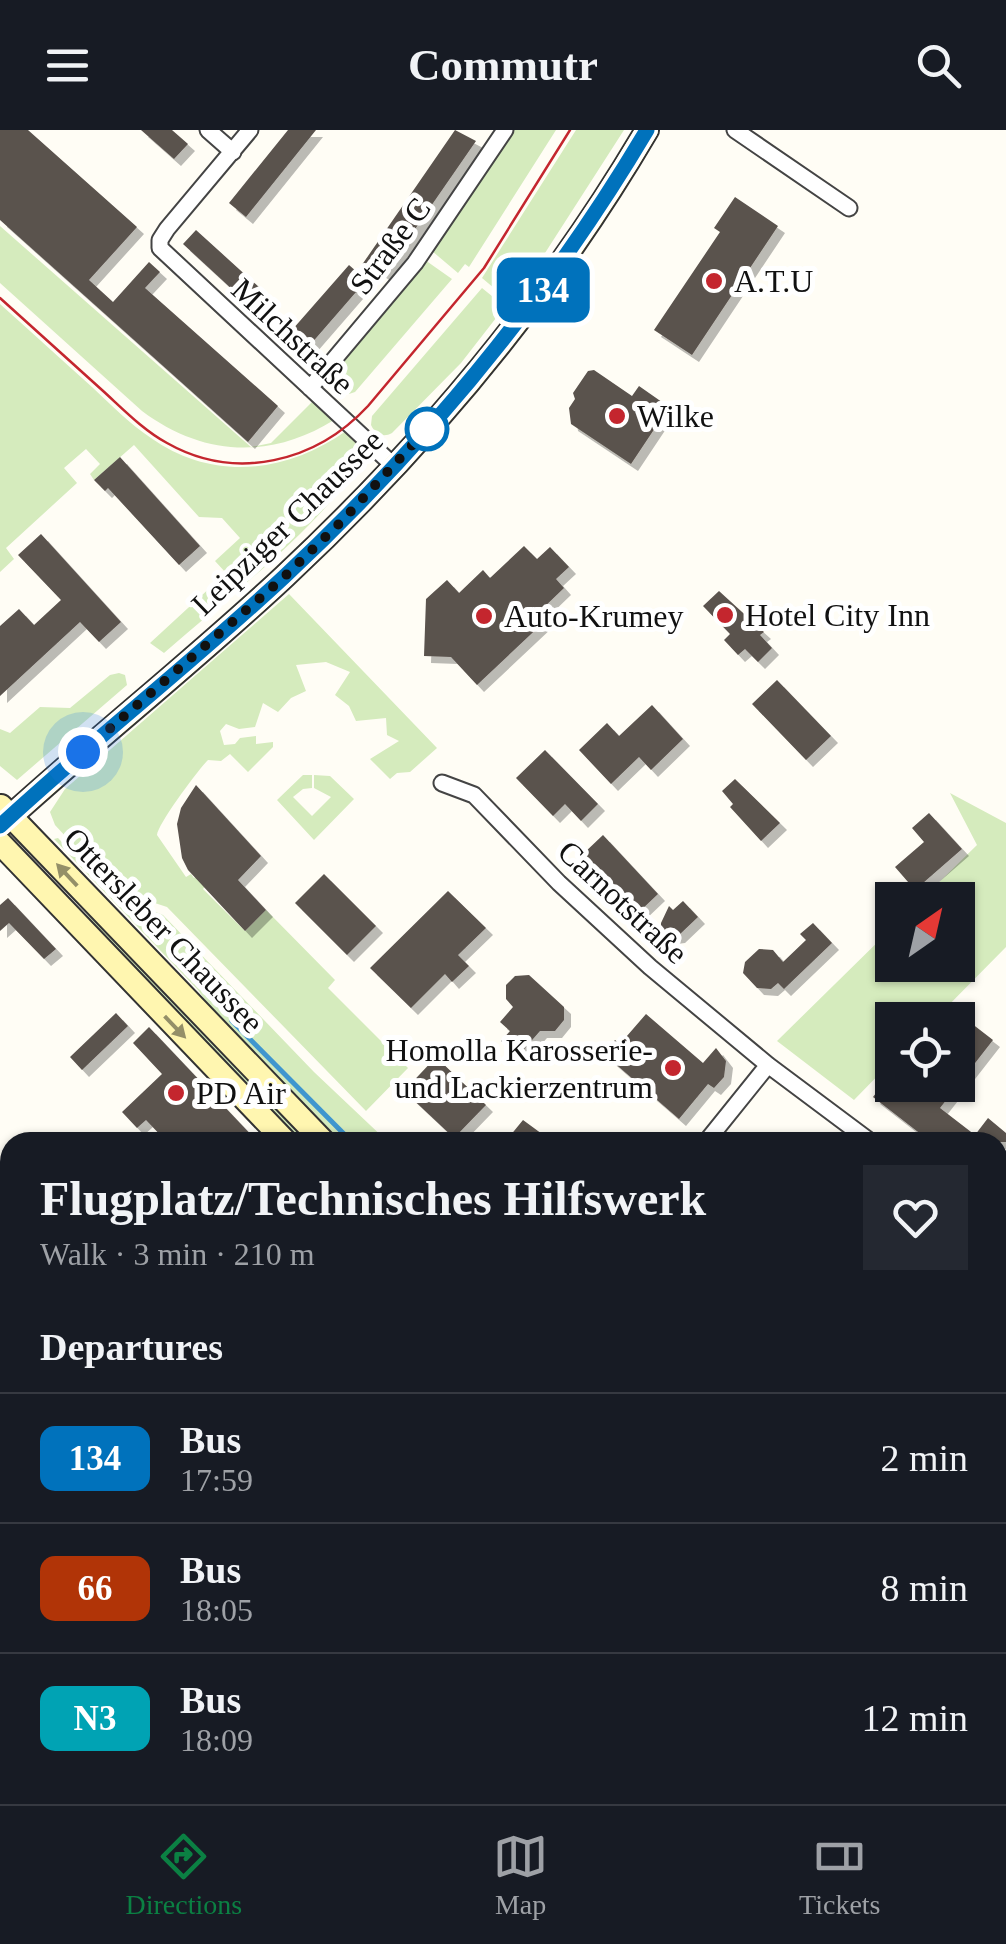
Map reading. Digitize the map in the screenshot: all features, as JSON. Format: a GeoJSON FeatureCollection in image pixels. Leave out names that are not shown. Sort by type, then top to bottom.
{"type":"FeatureCollection","features":[{"type":"Feature","properties":{"kind":"main road","name":"Leipziger Chaussee"},"geometry":{"type":"LineString","coordinates":[[4,816],[275,585],[394,466],[472,382],[510,334],[568,256],[647,130]]}},
{"type":"Feature","properties":{"kind":"main road","name":"Ottersleber Chaussee"},"geometry":{"type":"LineString","coordinates":[[4,816],[314,1132]]}},
{"type":"Feature","properties":{"kind":"main road","name":"Ottersleber Chaussee"},"geometry":{"type":"LineString","coordinates":[[0,843],[276,1132]]}},
{"type":"Feature","properties":{"kind":"street"},"geometry":{"type":"LineString","coordinates":[[208,130],[233,152],[250,130]]}},
{"type":"Feature","properties":{"kind":"street","name":"Straße C"},"geometry":{"type":"LineString","coordinates":[[310,388],[415,263],[505,130]]}},
{"type":"Feature","properties":{"kind":"street"},"geometry":{"type":"LineString","coordinates":[[735,130],[755,136],[848,208]]}},
{"type":"Feature","properties":{"kind":"street","name":"Milchstraße"},"geometry":{"type":"LineString","coordinates":[[233,152],[166,230],[159,244],[169,260],[394,466]]}},
{"type":"Feature","properties":{"kind":"street","name":"Carnotstraße"},"geometry":{"type":"LineString","coordinates":[[442,783],[474,795],[559,883],[639,957],[768,1065],[857,1132]]}},
{"type":"Feature","properties":{"kind":"street"},"geometry":{"type":"LineString","coordinates":[[714,1132],[768,1065]]}},
{"type":"Feature","properties":{"kind":"green space"},"geometry":{"type":"Polygon","coordinates":[[[513,130],[556,130],[469,267],[465,264],[458,273],[432,251],[513,130]]]}},
{"type":"Feature","properties":{"kind":"green space"},"geometry":{"type":"Polygon","coordinates":[[[576,130],[624,130],[545,253],[512,298],[507,299],[482,278],[576,130]]]}},
{"type":"Feature","properties":{"kind":"green space"},"geometry":{"type":"Polygon","coordinates":[[[0,226],[251,447],[212,444],[188,437],[142,411],[0,283],[0,226]]]}},
{"type":"Feature","properties":{"kind":"green space"},"geometry":{"type":"Polygon","coordinates":[[[425,260],[452,279],[355,392],[349,394],[329,374],[425,260]]]}},
{"type":"Feature","properties":{"kind":"green space"},"geometry":{"type":"Polygon","coordinates":[[[482,288],[503,309],[461,363],[392,433],[377,433],[371,425],[372,416],[482,288]]]}},
{"type":"Feature","properties":{"kind":"green space"},"geometry":{"type":"Polygon","coordinates":[[[0,304],[128,420],[175,452],[224,466],[250,467],[299,456],[346,431],[369,452],[300,534],[164,653],[150,643],[226,573],[215,561],[240,538],[222,518],[199,517],[134,445],[94,480],[90,474],[100,464],[86,449],[64,468],[77,483],[6,548],[14,559],[0,572],[0,304]]]}},
{"type":"Feature","properties":{"kind":"green space"},"geometry":{"type":"Polygon","coordinates":[[[312,402],[334,420],[285,442],[252,447],[271,443],[312,402]]]}},
{"type":"Feature","properties":{"kind":"green space"},"geometry":{"type":"Polygon","coordinates":[[[289,594],[437,748],[410,772],[397,773],[390,779],[370,759],[399,741],[387,735],[386,718],[356,721],[349,706],[335,695],[350,672],[326,662],[296,665],[306,691],[291,698],[278,712],[263,703],[255,727],[239,729],[226,724],[220,731],[224,745],[256,736],[256,744],[273,742],[273,747],[248,772],[230,754],[221,761],[208,760],[171,809],[157,835],[186,877],[197,876],[206,885],[203,889],[245,931],[266,910],[335,980],[328,988],[408,1068],[366,1111],[167,907],[115,890],[55,825],[50,812],[65,789],[289,594]]]}},
{"type":"Feature","properties":{"kind":"green space"},"geometry":{"type":"Polygon","coordinates":[[[110,675],[125,675],[127,685],[17,780],[0,766],[0,729],[10,733],[40,707],[70,708],[110,675]]]}},
{"type":"Feature","properties":{"kind":"green space"},"geometry":{"type":"Polygon","coordinates":[[[303,775],[312,775],[312,788],[293,797],[312,816],[331,797],[314,788],[314,775],[330,776],[354,799],[314,840],[277,800],[303,775]]]}},
{"type":"Feature","properties":{"kind":"green space"},"geometry":{"type":"Polygon","coordinates":[[[950,793],[1006,823],[1006,947],[975,978],[975,882],[939,882],[977,845],[950,793]]]}},
{"type":"Feature","properties":{"kind":"green space"},"geometry":{"type":"Polygon","coordinates":[[[58,838],[112,894],[163,915],[377,1132],[326,1132],[227,1031],[198,990],[54,839],[58,838]]]}},
{"type":"Feature","properties":{"kind":"green space"},"geometry":{"type":"Polygon","coordinates":[[[30,862],[119,943],[303,1132],[288,1132],[30,862]]]}},
{"type":"Feature","properties":{"kind":"green space"},"geometry":{"type":"Polygon","coordinates":[[[875,945],[875,982],[971,982],[952,1002],[875,1002],[875,1078],[854,1100],[777,1041],[875,945]]]}},
{"type":"Feature","properties":{"kind":"building"},"geometry":{"type":"Polygon","coordinates":[[[0,130],[28,130],[137,227],[89,280],[113,302],[149,262],[160,272],[145,288],[278,406],[248,442],[0,220],[0,130]]]}},
{"type":"Feature","properties":{"kind":"building"},"geometry":{"type":"Polygon","coordinates":[[[141,130],[172,130],[188,144],[174,159],[141,130]]]}},
{"type":"Feature","properties":{"kind":"building"},"geometry":{"type":"Polygon","coordinates":[[[288,130],[316,130],[246,217],[229,203],[288,130]]]}},
{"type":"Feature","properties":{"kind":"building"},"geometry":{"type":"Polygon","coordinates":[[[455,130],[476,141],[384,274],[376,269],[310,345],[292,330],[349,265],[357,272],[455,130]]]}},
{"type":"Feature","properties":{"kind":"building","name":"A.T.U"},"geometry":{"type":"Polygon","coordinates":[[[735,197],[778,226],[692,355],[654,330],[720,232],[714,228],[735,197]]]}},
{"type":"Feature","properties":{"kind":"building"},"geometry":{"type":"Polygon","coordinates":[[[196,230],[260,288],[247,303],[183,244],[196,230]]]}},
{"type":"Feature","properties":{"kind":"building","name":"Wilke"},"geometry":{"type":"Polygon","coordinates":[[[594,370],[632,396],[639,386],[669,407],[631,464],[571,424],[569,408],[575,399],[573,393],[588,371],[594,370]]]}},
{"type":"Feature","properties":{"kind":"building"},"geometry":{"type":"Polygon","coordinates":[[[120,457],[200,546],[179,565],[108,488],[105,491],[94,480],[120,457]]]}},
{"type":"Feature","properties":{"kind":"building"},"geometry":{"type":"Polygon","coordinates":[[[41,534],[121,622],[99,642],[80,622],[0,696],[0,626],[19,609],[34,625],[61,600],[18,555],[41,534]]]}},
{"type":"Feature","properties":{"kind":"building","name":"Auto-Krumey"},"geometry":{"type":"Polygon","coordinates":[[[524,546],[537,559],[550,547],[569,567],[556,579],[564,588],[539,612],[546,620],[477,685],[451,657],[424,656],[426,599],[447,580],[459,593],[483,570],[490,578],[524,546]]]}},
{"type":"Feature","properties":{"kind":"building"},"geometry":{"type":"Polygon","coordinates":[[[719,591],[764,632],[760,635],[772,648],[758,662],[745,649],[738,655],[724,640],[730,634],[703,606],[719,591]]]}},
{"type":"Feature","properties":{"kind":"building"},"geometry":{"type":"Polygon","coordinates":[[[777,680],[831,736],[806,760],[752,704],[777,680]]]}},
{"type":"Feature","properties":{"kind":"building"},"geometry":{"type":"Polygon","coordinates":[[[652,705],[683,739],[651,770],[639,757],[611,784],[579,750],[607,723],[619,736],[652,705]]]}},
{"type":"Feature","properties":{"kind":"building"},"geometry":{"type":"Polygon","coordinates":[[[545,750],[598,804],[581,821],[565,804],[553,816],[516,778],[545,750]]]}},
{"type":"Feature","properties":{"kind":"building"},"geometry":{"type":"Polygon","coordinates":[[[735,779],[780,823],[761,841],[730,807],[733,804],[722,791],[735,779]]]}},
{"type":"Feature","properties":{"kind":"building"},"geometry":{"type":"Polygon","coordinates":[[[196,785],[261,856],[238,880],[266,910],[245,931],[188,870],[182,858],[177,824],[181,808],[196,785]]]}},
{"type":"Feature","properties":{"kind":"building"},"geometry":{"type":"Polygon","coordinates":[[[929,813],[962,849],[924,882],[908,882],[895,867],[924,842],[912,828],[929,813]]]}},
{"type":"Feature","properties":{"kind":"building"},"geometry":{"type":"Polygon","coordinates":[[[603,835],[658,894],[638,913],[583,854],[603,835]]]}},
{"type":"Feature","properties":{"kind":"building"},"geometry":{"type":"Polygon","coordinates":[[[324,874],[376,926],[347,955],[295,903],[324,874]]]}},
{"type":"Feature","properties":{"kind":"building"},"geometry":{"type":"Polygon","coordinates":[[[448,891],[486,928],[458,955],[469,966],[452,982],[445,974],[411,1008],[370,968],[448,891]]]}},
{"type":"Feature","properties":{"kind":"building"},"geometry":{"type":"Polygon","coordinates":[[[8,898],[56,949],[44,959],[9,923],[0,931],[0,905],[8,898]]]}},
{"type":"Feature","properties":{"kind":"building"},"geometry":{"type":"Polygon","coordinates":[[[683,901],[698,917],[678,936],[670,937],[661,923],[669,906],[673,910],[683,901]]]}},
{"type":"Feature","properties":{"kind":"building"},"geometry":{"type":"Polygon","coordinates":[[[813,923],[832,943],[784,989],[778,983],[771,989],[757,988],[743,973],[745,962],[759,949],[773,950],[783,962],[806,940],[800,934],[813,923]]]}},
{"type":"Feature","properties":{"kind":"building"},"geometry":{"type":"Polygon","coordinates":[[[529,975],[564,1007],[564,1020],[555,1031],[540,1031],[518,1056],[501,1041],[510,1031],[500,1022],[513,1007],[506,999],[506,985],[515,976],[529,975]]]}},
{"type":"Feature","properties":{"kind":"building"},"geometry":{"type":"Polygon","coordinates":[[[116,1013],[128,1026],[82,1070],[70,1057],[116,1013]]]}},
{"type":"Feature","properties":{"kind":"building","name":"Homolla Karosserie- und Lackierzentrum"},"geometry":{"type":"Polygon","coordinates":[[[646,1014],[703,1063],[716,1048],[726,1061],[724,1077],[714,1088],[708,1084],[679,1119],[604,1054],[615,1040],[620,1044],[646,1014]]]}},
{"type":"Feature","properties":{"kind":"building"},"geometry":{"type":"Polygon","coordinates":[[[975,1026],[993,1040],[975,1063],[975,1026]]]}},
{"type":"Feature","properties":{"kind":"building","name":"PD Air"},"geometry":{"type":"Polygon","coordinates":[[[149,1027],[249,1132],[157,1132],[146,1120],[137,1128],[122,1112],[162,1074],[133,1043],[149,1027]]]}},
{"type":"Feature","properties":{"kind":"building"},"geometry":{"type":"Polygon","coordinates":[[[436,1057],[486,1105],[460,1132],[448,1132],[404,1091],[436,1057]]]}},
{"type":"Feature","properties":{"kind":"building"},"geometry":{"type":"Polygon","coordinates":[[[879,1102],[945,1102],[940,1108],[971,1132],[918,1132],[879,1102]]]}},
{"type":"Feature","properties":{"kind":"building"},"geometry":{"type":"Polygon","coordinates":[[[988,1118],[1005,1132],[977,1132],[988,1118]]]}},
{"type":"Feature","properties":{"kind":"building"},"geometry":{"type":"Polygon","coordinates":[[[523,1120],[539,1132],[513,1132],[523,1120]]]}},
{"type":"Feature","properties":{"kind":"waterway"},"geometry":{"type":"LineString","coordinates":[[232,1021],[342,1132]]}},
{"type":"Feature","properties":{"kind":"tram line"},"geometry":{"type":"LineString","coordinates":[[0,298],[133,419],[167,443],[220,462],[274,460],[300,453],[324,441],[368,406],[484,268],[570,130]]}},
{"type":"Feature","properties":{"kind":"bus line","name":"134"},"geometry":{"type":"LineString","coordinates":[[0,826],[283,578],[368,494],[472,382],[510,334],[568,256],[647,130]]}},
{"type":"Feature","properties":{"kind":"place","name":"A.T.U"},"geometry":{"type":"Point","coordinates":[714,281]}},
{"type":"Feature","properties":{"kind":"place","name":"Wilke"},"geometry":{"type":"Point","coordinates":[617,416]}},
{"type":"Feature","properties":{"kind":"place","name":"Hotel City Inn"},"geometry":{"type":"Point","coordinates":[725,615]}},
{"type":"Feature","properties":{"kind":"place","name":"Auto-Krumey"},"geometry":{"type":"Point","coordinates":[484,616]}},
{"type":"Feature","properties":{"kind":"place","name":"Homolla Karosserie- und Lackierzentrum"},"geometry":{"type":"Point","coordinates":[673,1068]}},
{"type":"Feature","properties":{"kind":"place","name":"PD Air"},"geometry":{"type":"Point","coordinates":[176,1093]}},
{"type":"Feature","properties":{"kind":"route"},"geometry":{"type":"LineString","coordinates":[[83,752],[283,578],[427,429]]}}]}
